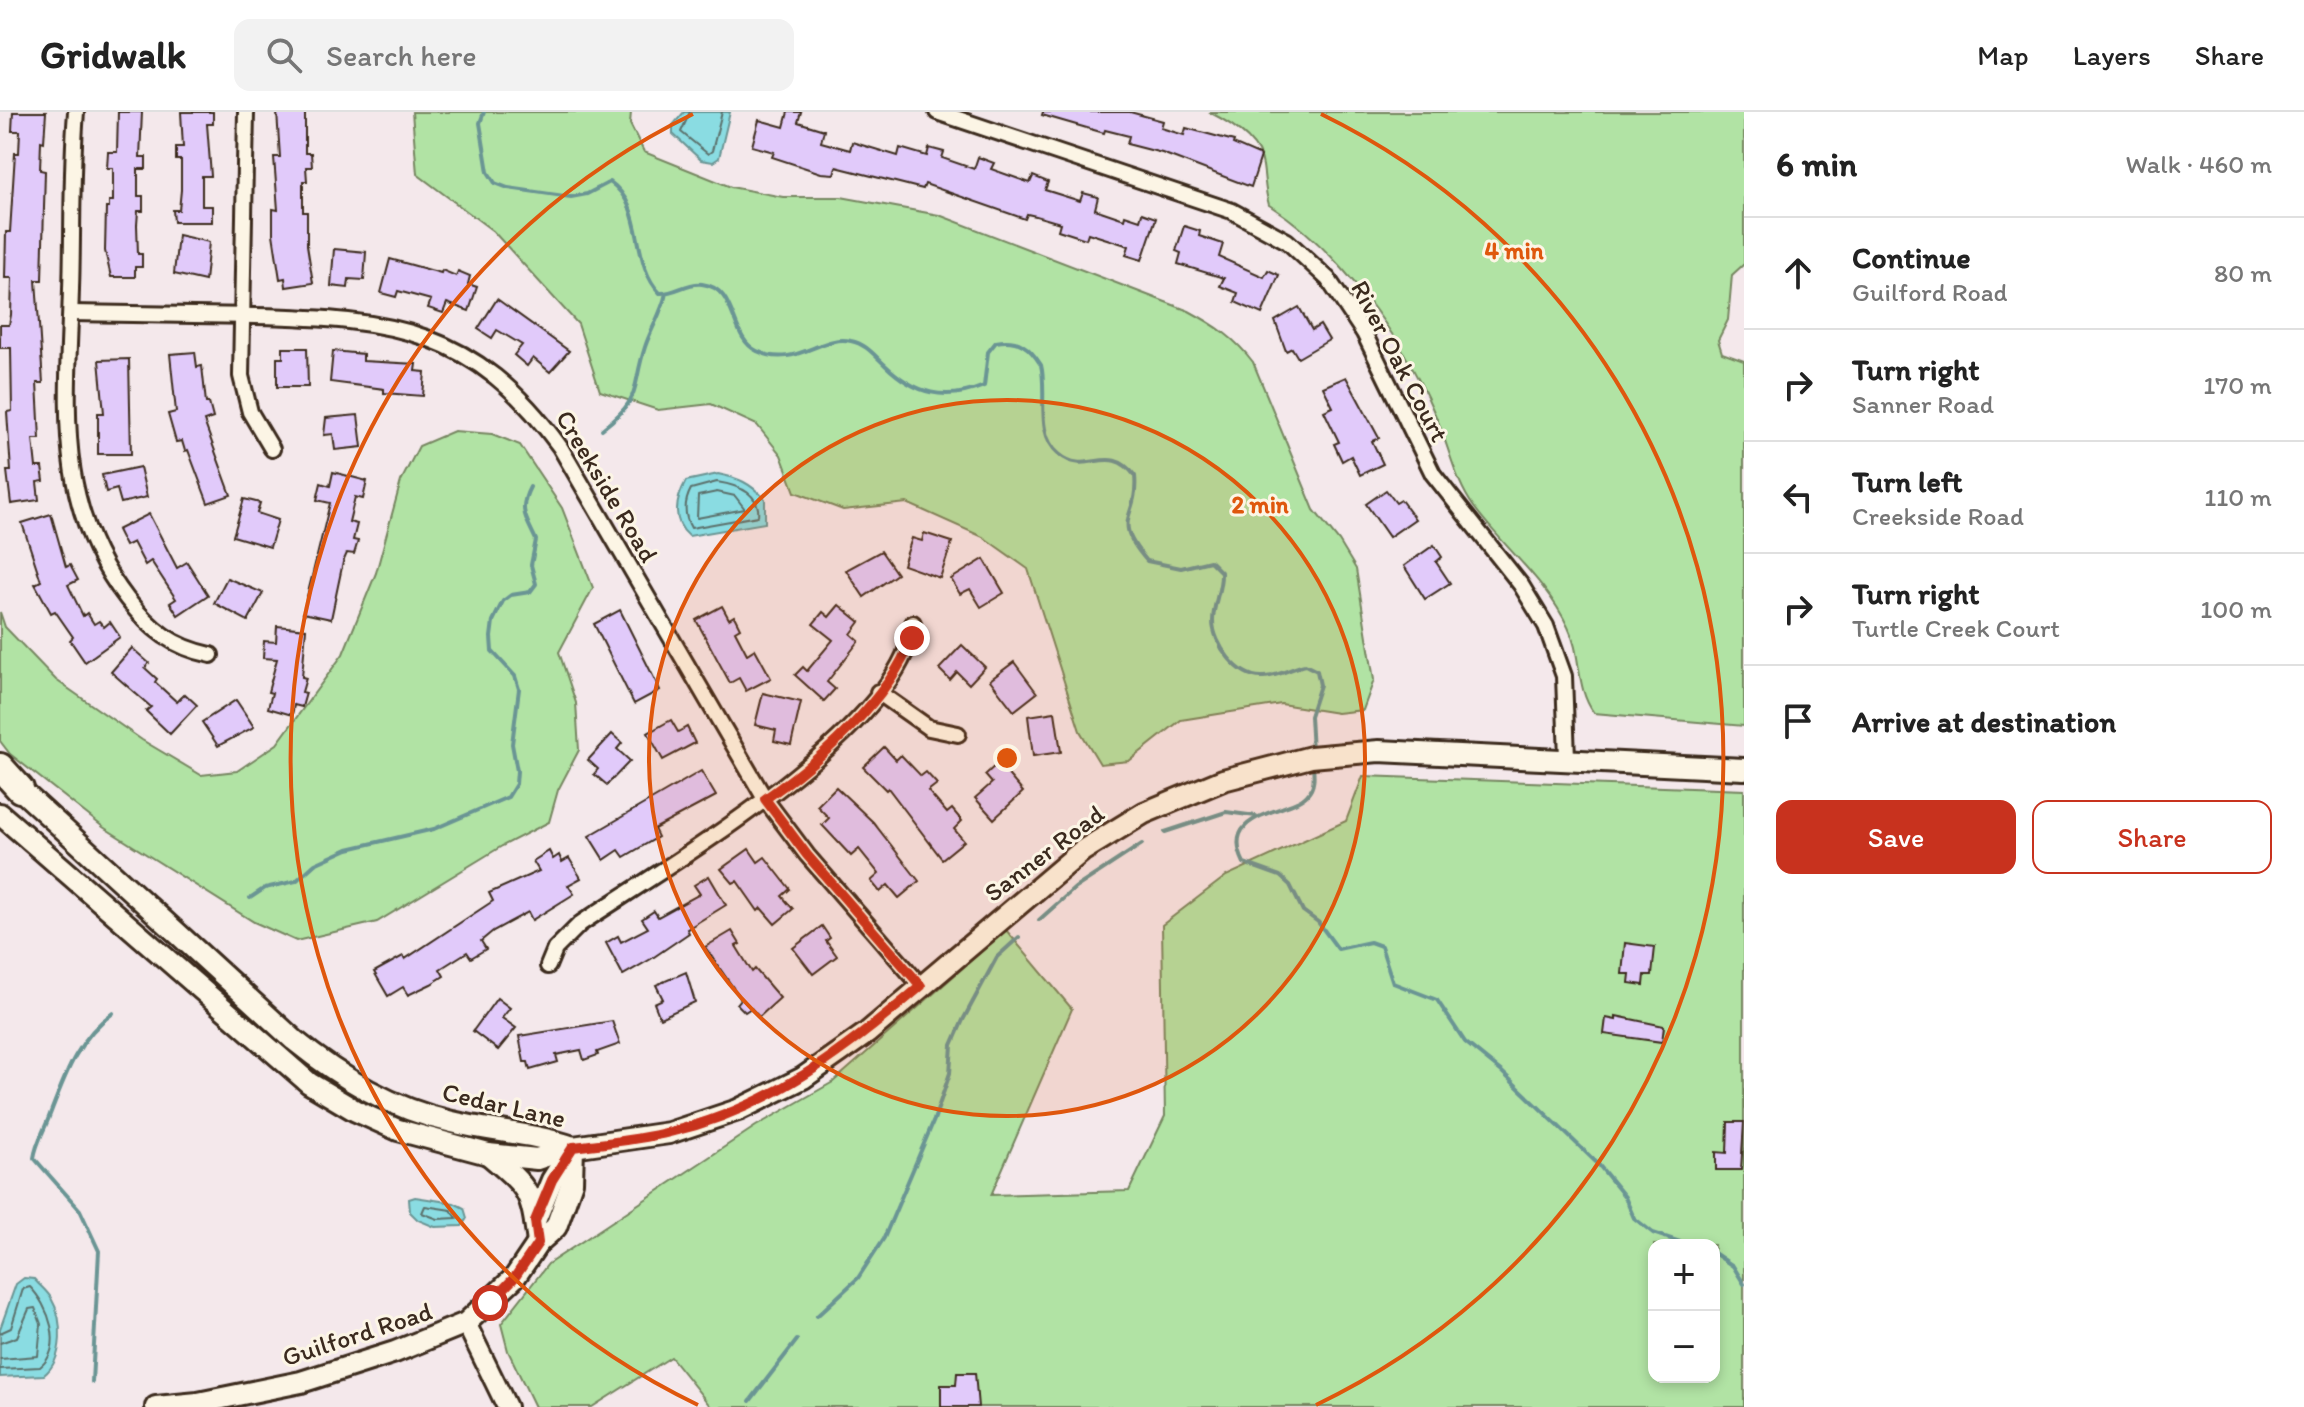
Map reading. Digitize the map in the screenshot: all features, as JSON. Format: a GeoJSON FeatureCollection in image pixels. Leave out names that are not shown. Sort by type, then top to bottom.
{"type":"FeatureCollection","features":[{"type":"Feature","properties":{"kind":"main road","name":"Sanner Road"},"geometry":{"type":"LineString","coordinates":[[573,1147],[669,1133],[769,1096],[831,1060],[1047,877],[1113,830],[1179,796],[1292,761],[1331,754],[1405,750],[1744,769]]}},
{"type":"Feature","properties":{"kind":"main road","name":"Cedar Lane"},"geometry":{"type":"LineString","coordinates":[[7,776],[294,1040],[332,1070],[369,1092],[408,1109],[450,1122],[541,1136],[573,1147]]}},
{"type":"Feature","properties":{"kind":"main road","name":"Cedar Lane"},"geometry":{"type":"LineString","coordinates":[[0,814],[309,1083],[356,1111],[398,1130],[488,1154],[537,1159],[573,1147]]}},
{"type":"Feature","properties":{"kind":"main road"},"geometry":{"type":"LineString","coordinates":[[535,1221],[552,1180],[573,1147]]}},
{"type":"Feature","properties":{"kind":"main road","name":"Guilford Road"},"geometry":{"type":"LineString","coordinates":[[156,1407],[198,1403],[301,1382],[395,1352],[466,1323],[515,1277],[538,1243],[556,1227],[572,1182],[573,1147]]}},
{"type":"Feature","properties":{"kind":"main road"},"geometry":{"type":"LineString","coordinates":[[488,1154],[528,1192],[538,1243]]}},
{"type":"Feature","properties":{"kind":"street"},"geometry":{"type":"LineString","coordinates":[[76,112],[69,450],[74,488],[90,538],[119,588],[155,631],[173,644],[211,655]]}},
{"type":"Feature","properties":{"kind":"street"},"geometry":{"type":"LineString","coordinates":[[246,112],[241,316],[243,386],[250,412],[272,449]]}},
{"type":"Feature","properties":{"kind":"street","name":"River Oak Court"},"geometry":{"type":"LineString","coordinates":[[937,112],[1232,211],[1287,241],[1328,279],[1364,333],[1433,474],[1521,585],[1546,626],[1564,676],[1567,758]]}},
{"type":"Feature","properties":{"kind":"street","name":"Creekside Road"},"geometry":{"type":"LineString","coordinates":[[71,313],[333,318],[393,326],[430,338],[465,356],[517,395],[560,447],[765,799],[807,855],[921,986]]}},
{"type":"Feature","properties":{"kind":"street"},"geometry":{"type":"LineString","coordinates":[[548,966],[555,949],[580,924],[765,799],[819,758],[878,692],[906,653],[913,623]]}},
{"type":"Feature","properties":{"kind":"street"},"geometry":{"type":"LineString","coordinates":[[878,692],[929,728],[958,734]]}},
{"type":"Feature","properties":{"kind":"street"},"geometry":{"type":"LineString","coordinates":[[466,1323],[507,1407]]}},
{"type":"Feature","properties":{"kind":"green space"},"geometry":{"type":"Polygon","coordinates":[[[412,112],[631,112],[630,124],[644,152],[731,187],[783,197],[841,197],[939,215],[1189,311],[1207,322],[1232,339],[1253,362],[1314,510],[1356,569],[1374,680],[1363,710],[1337,713],[1281,704],[1181,720],[1129,761],[1100,764],[1080,731],[1028,569],[983,537],[907,503],[843,510],[795,492],[781,455],[757,425],[711,404],[658,410],[600,391],[578,324],[493,231],[417,174],[412,112]]]}},
{"type":"Feature","properties":{"kind":"green space"},"geometry":{"type":"Polygon","coordinates":[[[1209,112],[1744,112],[1744,264],[1732,275],[1728,320],[1718,340],[1722,353],[1744,361],[1744,726],[1594,713],[1584,693],[1572,638],[1559,610],[1467,496],[1420,383],[1386,325],[1320,245],[1269,205],[1261,157],[1256,148],[1234,127],[1209,112]]]}},
{"type":"Feature","properties":{"kind":"green space"},"geometry":{"type":"Polygon","coordinates":[[[454,431],[492,434],[520,445],[562,508],[593,588],[559,652],[576,703],[579,750],[558,790],[549,822],[502,846],[377,922],[296,941],[254,922],[103,827],[10,754],[0,741],[0,612],[5,627],[56,680],[142,740],[201,775],[237,771],[277,744],[343,654],[376,573],[401,481],[419,446],[454,431]]]}},
{"type":"Feature","properties":{"kind":"green space"},"geometry":{"type":"Polygon","coordinates":[[[1363,776],[1744,790],[1744,1407],[711,1407],[671,1357],[592,1407],[535,1407],[508,1351],[501,1324],[548,1264],[756,1126],[833,1082],[1006,930],[1072,1009],[991,1195],[1129,1191],[1165,1116],[1162,925],[1226,876],[1346,821],[1363,776]]]}},
{"type":"Feature","properties":{"kind":"water"},"geometry":{"type":"Polygon","coordinates":[[[684,112],[730,112],[719,158],[713,162],[701,160],[673,134],[673,125],[684,112]]]}},
{"type":"Feature","properties":{"kind":"water"},"geometry":{"type":"Polygon","coordinates":[[[718,474],[744,482],[765,499],[765,523],[689,536],[680,524],[677,510],[686,481],[718,474]]]}},
{"type":"Feature","properties":{"kind":"water"},"geometry":{"type":"Polygon","coordinates":[[[415,1197],[454,1203],[464,1208],[467,1218],[462,1226],[435,1227],[418,1220],[410,1212],[409,1199],[415,1197]]]}},
{"type":"Feature","properties":{"kind":"water"},"geometry":{"type":"Polygon","coordinates":[[[24,1278],[34,1279],[51,1298],[60,1328],[58,1349],[51,1368],[44,1375],[0,1377],[0,1329],[16,1284],[24,1278]]]}},
{"type":"Feature","properties":{"kind":"building"},"geometry":{"type":"Polygon","coordinates":[[[13,112],[46,112],[40,170],[45,171],[42,280],[36,280],[43,383],[37,383],[40,439],[33,439],[36,467],[42,467],[44,481],[37,482],[39,500],[11,504],[7,471],[11,471],[7,412],[12,411],[11,348],[0,348],[0,325],[9,325],[11,315],[12,278],[5,278],[6,232],[10,232],[15,153],[19,153],[20,131],[12,131],[13,112]]]}},
{"type":"Feature","properties":{"kind":"building"},"geometry":{"type":"Polygon","coordinates":[[[118,112],[142,112],[140,157],[146,157],[146,169],[138,169],[138,196],[143,196],[143,211],[138,211],[137,225],[138,254],[142,254],[142,267],[135,267],[135,277],[111,277],[105,251],[106,208],[109,208],[109,201],[113,201],[113,168],[107,168],[108,152],[117,152],[118,112]]]}},
{"type":"Feature","properties":{"kind":"building"},"geometry":{"type":"Polygon","coordinates":[[[181,112],[213,112],[213,124],[207,124],[211,176],[202,176],[202,206],[212,206],[212,222],[174,222],[173,210],[179,210],[181,190],[181,160],[176,160],[176,147],[183,147],[181,112]]]}},
{"type":"Feature","properties":{"kind":"building"},"geometry":{"type":"Polygon","coordinates":[[[277,112],[305,112],[305,153],[311,153],[312,167],[306,167],[307,181],[303,181],[303,212],[307,212],[307,245],[313,283],[286,287],[285,278],[280,279],[273,234],[273,209],[278,210],[274,157],[280,157],[277,112]]]}},
{"type":"Feature","properties":{"kind":"building"},"geometry":{"type":"Polygon","coordinates":[[[788,112],[801,112],[798,122],[824,130],[821,142],[850,150],[852,142],[898,156],[900,148],[927,156],[929,148],[944,152],[942,158],[974,169],[978,157],[994,163],[991,169],[1030,183],[1033,176],[1048,182],[1045,190],[1080,201],[1083,193],[1098,197],[1095,209],[1124,219],[1125,215],[1140,220],[1142,213],[1156,218],[1142,260],[1126,255],[1129,246],[1088,233],[1086,239],[1058,230],[1060,223],[1027,214],[1025,219],[925,184],[923,189],[836,167],[834,174],[821,173],[772,157],[774,152],[752,146],[759,120],[784,127],[788,112]]]}},
{"type":"Feature","properties":{"kind":"building"},"geometry":{"type":"Polygon","coordinates":[[[1043,112],[1130,112],[1163,121],[1161,128],[1184,135],[1186,128],[1234,141],[1233,144],[1261,156],[1251,187],[1162,153],[1127,144],[1129,136],[1105,130],[1104,133],[1042,115],[1043,112]]]}},
{"type":"Feature","properties":{"kind":"building"},"geometry":{"type":"Polygon","coordinates":[[[1184,226],[1200,231],[1199,236],[1223,244],[1219,257],[1264,277],[1268,270],[1279,275],[1262,314],[1235,302],[1238,293],[1220,286],[1224,278],[1178,264],[1181,253],[1176,251],[1184,226]]]}},
{"type":"Feature","properties":{"kind":"building"},"geometry":{"type":"Polygon","coordinates":[[[178,235],[209,242],[205,281],[174,274],[178,235]]]}},
{"type":"Feature","properties":{"kind":"building"},"geometry":{"type":"Polygon","coordinates":[[[334,249],[366,252],[364,280],[349,279],[348,288],[331,286],[334,249]]]}},
{"type":"Feature","properties":{"kind":"building"},"geometry":{"type":"Polygon","coordinates":[[[390,259],[441,273],[442,270],[456,276],[458,271],[470,276],[468,284],[477,287],[469,311],[447,303],[443,313],[428,308],[431,300],[398,291],[396,297],[381,293],[390,259]]]}},
{"type":"Feature","properties":{"kind":"building"},"geometry":{"type":"Polygon","coordinates":[[[497,299],[569,351],[550,372],[533,358],[527,366],[514,355],[522,345],[497,330],[492,338],[478,329],[497,299]]]}},
{"type":"Feature","properties":{"kind":"building"},"geometry":{"type":"Polygon","coordinates":[[[1299,307],[1312,330],[1320,325],[1329,340],[1298,358],[1292,348],[1286,351],[1275,321],[1299,307]]]}},
{"type":"Feature","properties":{"kind":"building"},"geometry":{"type":"Polygon","coordinates":[[[283,348],[307,348],[308,387],[277,387],[277,358],[283,358],[283,348]]]}},
{"type":"Feature","properties":{"kind":"building"},"geometry":{"type":"Polygon","coordinates":[[[333,351],[363,354],[363,361],[416,364],[415,371],[425,372],[423,396],[384,393],[384,389],[330,382],[333,351]]]}},
{"type":"Feature","properties":{"kind":"building"},"geometry":{"type":"Polygon","coordinates":[[[195,352],[197,367],[202,366],[206,403],[209,403],[213,418],[204,421],[231,495],[208,503],[188,450],[185,451],[182,441],[176,442],[168,414],[176,412],[170,354],[195,352]]]}},
{"type":"Feature","properties":{"kind":"building"},"geometry":{"type":"Polygon","coordinates":[[[129,359],[131,454],[98,454],[98,413],[104,413],[99,360],[129,359]]]}},
{"type":"Feature","properties":{"kind":"building"},"geometry":{"type":"Polygon","coordinates":[[[1346,377],[1379,438],[1372,441],[1383,464],[1360,475],[1351,456],[1342,461],[1334,444],[1339,442],[1324,411],[1333,407],[1323,387],[1346,377]]]}},
{"type":"Feature","properties":{"kind":"building"},"geometry":{"type":"Polygon","coordinates":[[[358,415],[362,447],[335,450],[333,434],[324,435],[326,418],[358,415]]]}},
{"type":"Feature","properties":{"kind":"building"},"geometry":{"type":"Polygon","coordinates":[[[140,467],[147,497],[121,503],[117,489],[106,492],[102,475],[140,467]]]}},
{"type":"Feature","properties":{"kind":"building"},"geometry":{"type":"Polygon","coordinates":[[[333,472],[367,481],[363,499],[355,497],[349,522],[357,524],[353,540],[358,541],[354,554],[347,553],[343,562],[331,619],[303,613],[330,503],[317,500],[321,483],[330,486],[333,472]]]}},
{"type":"Feature","properties":{"kind":"building"},"geometry":{"type":"Polygon","coordinates":[[[1386,490],[1396,503],[1401,500],[1415,519],[1389,537],[1366,504],[1386,490]]]}},
{"type":"Feature","properties":{"kind":"building"},"geometry":{"type":"Polygon","coordinates":[[[244,499],[260,503],[257,513],[278,520],[270,547],[233,536],[244,499]]]}},
{"type":"Feature","properties":{"kind":"building"},"geometry":{"type":"Polygon","coordinates":[[[51,514],[66,567],[70,565],[78,580],[68,585],[83,616],[87,613],[94,624],[99,621],[104,627],[110,622],[120,637],[85,662],[70,640],[73,637],[55,611],[51,613],[35,584],[41,581],[22,523],[51,514]]]}},
{"type":"Feature","properties":{"kind":"building"},"geometry":{"type":"Polygon","coordinates":[[[149,514],[177,568],[187,562],[208,595],[178,615],[170,603],[176,599],[151,561],[145,565],[133,542],[125,546],[117,530],[149,514]]]}},
{"type":"Feature","properties":{"kind":"building"},"geometry":{"type":"Polygon","coordinates":[[[924,533],[952,542],[940,578],[903,565],[912,538],[922,541],[924,533]]]}},
{"type":"Feature","properties":{"kind":"building"},"geometry":{"type":"Polygon","coordinates":[[[1434,545],[1442,557],[1436,562],[1450,583],[1425,599],[1404,566],[1434,545]]]}},
{"type":"Feature","properties":{"kind":"building"},"geometry":{"type":"Polygon","coordinates":[[[881,551],[897,574],[864,597],[846,570],[881,551]]]}},
{"type":"Feature","properties":{"kind":"building"},"geometry":{"type":"Polygon","coordinates":[[[984,559],[1004,593],[981,607],[970,589],[960,594],[951,579],[984,559]]]}},
{"type":"Feature","properties":{"kind":"building"},"geometry":{"type":"Polygon","coordinates":[[[227,578],[263,593],[248,621],[214,603],[227,578]]]}},
{"type":"Feature","properties":{"kind":"building"},"geometry":{"type":"Polygon","coordinates":[[[839,605],[860,622],[851,634],[859,641],[827,682],[835,689],[824,701],[795,675],[803,667],[807,671],[833,640],[813,624],[823,612],[829,617],[839,605]]]}},
{"type":"Feature","properties":{"kind":"building"},"geometry":{"type":"Polygon","coordinates":[[[722,606],[729,619],[734,616],[740,628],[735,631],[747,654],[755,649],[771,678],[746,691],[739,678],[730,683],[696,620],[722,606]]]}},
{"type":"Feature","properties":{"kind":"building"},"geometry":{"type":"Polygon","coordinates":[[[620,610],[660,690],[634,704],[594,624],[620,610]]]}},
{"type":"Feature","properties":{"kind":"building"},"geometry":{"type":"Polygon","coordinates":[[[277,626],[306,629],[302,677],[306,678],[302,692],[306,693],[302,707],[294,705],[292,715],[268,708],[272,693],[268,692],[277,659],[263,658],[264,641],[276,642],[277,626]]]}},
{"type":"Feature","properties":{"kind":"building"},"geometry":{"type":"Polygon","coordinates":[[[962,645],[985,667],[969,684],[957,672],[950,680],[939,669],[962,645]]]}},
{"type":"Feature","properties":{"kind":"building"},"geometry":{"type":"Polygon","coordinates":[[[132,648],[149,663],[145,668],[157,679],[155,682],[177,702],[185,694],[197,705],[170,734],[146,711],[151,707],[111,672],[132,648]]]}},
{"type":"Feature","properties":{"kind":"building"},"geometry":{"type":"Polygon","coordinates":[[[1014,662],[1037,693],[1014,711],[990,680],[1014,662]]]}},
{"type":"Feature","properties":{"kind":"building"},"geometry":{"type":"Polygon","coordinates":[[[763,693],[801,702],[791,745],[774,741],[776,730],[755,725],[763,693]]]}},
{"type":"Feature","properties":{"kind":"building"},"geometry":{"type":"Polygon","coordinates":[[[236,700],[254,727],[218,746],[202,722],[236,700]]]}},
{"type":"Feature","properties":{"kind":"building"},"geometry":{"type":"Polygon","coordinates":[[[1055,712],[1061,752],[1033,756],[1028,716],[1055,712]]]}},
{"type":"Feature","properties":{"kind":"building"},"geometry":{"type":"Polygon","coordinates":[[[671,720],[678,732],[687,727],[695,743],[663,760],[648,733],[671,720]]]}},
{"type":"Feature","properties":{"kind":"building"},"geometry":{"type":"Polygon","coordinates":[[[612,734],[622,743],[617,749],[630,761],[607,785],[594,774],[598,769],[588,760],[612,734]]]}},
{"type":"Feature","properties":{"kind":"building"},"geometry":{"type":"Polygon","coordinates":[[[884,747],[896,760],[901,755],[921,776],[926,772],[937,784],[928,791],[947,813],[952,809],[962,821],[954,829],[964,841],[942,859],[888,788],[886,790],[863,767],[884,747]]]}},
{"type":"Feature","properties":{"kind":"building"},"geometry":{"type":"Polygon","coordinates":[[[998,763],[1023,792],[994,819],[975,798],[992,783],[985,775],[998,763]]]}},
{"type":"Feature","properties":{"kind":"building"},"geometry":{"type":"Polygon","coordinates":[[[701,771],[716,796],[654,829],[658,837],[624,857],[619,850],[604,860],[589,836],[701,771]]]}},
{"type":"Feature","properties":{"kind":"building"},"geometry":{"type":"Polygon","coordinates":[[[836,787],[873,822],[919,881],[899,898],[888,885],[880,892],[871,881],[879,874],[859,849],[851,856],[822,825],[829,818],[817,806],[836,787]]]}},
{"type":"Feature","properties":{"kind":"building"},"geometry":{"type":"Polygon","coordinates":[[[749,849],[758,862],[765,857],[790,889],[782,896],[793,909],[775,924],[761,908],[758,911],[737,881],[733,883],[721,869],[749,849]]]}},
{"type":"Feature","properties":{"kind":"building"},"geometry":{"type":"Polygon","coordinates":[[[549,851],[553,859],[559,855],[562,862],[569,858],[581,878],[568,885],[574,894],[532,920],[528,912],[493,931],[481,941],[486,949],[471,958],[467,952],[440,969],[444,976],[431,984],[408,995],[403,987],[388,996],[374,972],[403,956],[405,959],[493,901],[489,893],[539,871],[533,861],[549,851]]]}},
{"type":"Feature","properties":{"kind":"building"},"geometry":{"type":"Polygon","coordinates":[[[709,876],[726,905],[687,929],[689,933],[651,959],[623,975],[606,943],[618,936],[621,942],[648,928],[642,919],[654,911],[658,917],[700,894],[694,885],[709,876]]]}},
{"type":"Feature","properties":{"kind":"building"},"geometry":{"type":"Polygon","coordinates":[[[822,926],[830,938],[826,941],[837,956],[813,974],[793,948],[822,926]]]}},
{"type":"Feature","properties":{"kind":"building"},"geometry":{"type":"Polygon","coordinates":[[[732,931],[740,944],[736,946],[752,972],[755,969],[780,998],[759,1017],[751,1008],[745,1012],[737,1004],[741,999],[705,947],[732,931]]]}},
{"type":"Feature","properties":{"kind":"building"},"geometry":{"type":"Polygon","coordinates":[[[1625,943],[1655,947],[1652,975],[1645,975],[1644,985],[1629,983],[1630,974],[1622,974],[1625,943]]]}},
{"type":"Feature","properties":{"kind":"building"},"geometry":{"type":"Polygon","coordinates":[[[686,972],[695,1002],[660,1018],[654,1003],[663,999],[656,985],[686,972]]]}},
{"type":"Feature","properties":{"kind":"building"},"geometry":{"type":"Polygon","coordinates":[[[497,998],[510,1008],[502,1018],[516,1028],[498,1050],[473,1031],[497,998]]]}},
{"type":"Feature","properties":{"kind":"building"},"geometry":{"type":"Polygon","coordinates":[[[1616,1016],[1664,1026],[1662,1042],[1604,1034],[1606,1018],[1616,1020],[1616,1016]]]}},
{"type":"Feature","properties":{"kind":"building"},"geometry":{"type":"Polygon","coordinates":[[[612,1021],[620,1044],[597,1052],[598,1055],[584,1060],[581,1050],[556,1055],[558,1062],[530,1070],[528,1062],[524,1062],[519,1036],[612,1021]]]}},
{"type":"Feature","properties":{"kind":"building"},"geometry":{"type":"Polygon","coordinates":[[[1728,1122],[1744,1122],[1741,1170],[1716,1170],[1716,1152],[1727,1153],[1728,1122]]]}},
{"type":"Feature","properties":{"kind":"building"},"geometry":{"type":"Polygon","coordinates":[[[957,1373],[975,1373],[978,1407],[941,1407],[941,1385],[956,1385],[957,1373]]]}},
{"type":"Feature","properties":{"kind":"waterway"},"geometry":{"type":"LineString","coordinates":[[484,112],[480,123],[488,172],[495,183],[508,188],[571,197],[587,194],[610,182],[629,206],[645,267],[660,293],[697,284],[714,287],[728,304],[748,345],[757,351],[783,356],[829,342],[856,342],[896,375],[919,389],[956,394],[984,386],[988,352],[996,342],[1011,341],[1027,348],[1041,365],[1044,424],[1051,445],[1069,460],[1079,463],[1116,461],[1135,476],[1128,526],[1130,535],[1147,561],[1181,568],[1210,561],[1221,572],[1214,609],[1214,630],[1222,649],[1236,666],[1254,676],[1263,677],[1305,665],[1317,671],[1320,685],[1310,716],[1312,752]]}},
{"type":"Feature","properties":{"kind":"waterway"},"geometry":{"type":"LineString","coordinates":[[602,429],[630,401],[645,347],[666,293]]}},
{"type":"Feature","properties":{"kind":"waterway"},"geometry":{"type":"LineString","coordinates":[[250,898],[265,888],[296,881],[315,864],[348,849],[434,829],[508,797],[516,784],[512,744],[519,689],[515,676],[492,651],[491,637],[493,621],[503,601],[511,595],[530,592],[536,584],[531,565],[536,540],[524,508],[530,487]]}},
{"type":"Feature","properties":{"kind":"waterway"},"geometry":{"type":"LineString","coordinates":[[1313,765],[1313,785],[1307,795],[1259,817],[1240,833],[1239,846],[1244,863],[1280,876],[1290,885],[1303,911],[1318,922],[1338,949],[1370,942],[1381,946],[1393,983],[1437,1000],[1465,1042],[1502,1072],[1598,1164],[1625,1197],[1634,1218],[1653,1233],[1671,1239]]}},
{"type":"Feature","properties":{"kind":"waterway"},"geometry":{"type":"LineString","coordinates":[[1165,832],[1226,812],[1256,816]]}},
{"type":"Feature","properties":{"kind":"waterway"},"geometry":{"type":"LineString","coordinates":[[1039,920],[1075,888],[1142,844]]}},
{"type":"Feature","properties":{"kind":"waterway"},"geometry":{"type":"LineString","coordinates":[[817,1316],[858,1278],[884,1238],[934,1120],[950,1073],[952,1045],[963,1020],[997,957],[1019,937]]}},
{"type":"Feature","properties":{"kind":"waterway"},"geometry":{"type":"LineString","coordinates":[[92,1382],[99,1251],[80,1210],[34,1158],[73,1060],[90,1034],[113,1013]]}},
{"type":"Feature","properties":{"kind":"waterway"},"geometry":{"type":"LineString","coordinates":[[1720,1257],[1733,1266],[1744,1284]]}},
{"type":"Feature","properties":{"kind":"waterway"},"geometry":{"type":"LineString","coordinates":[[750,1401],[797,1340]]}},
{"type":"Feature","properties":{"kind":"route"},"geometry":{"type":"LineString","coordinates":[[490,1303],[515,1277],[538,1243],[535,1221],[552,1180],[573,1147],[669,1133],[769,1096],[831,1060],[921,986],[807,855],[765,799],[798,776],[840,736],[896,669],[912,638]]}}]}
